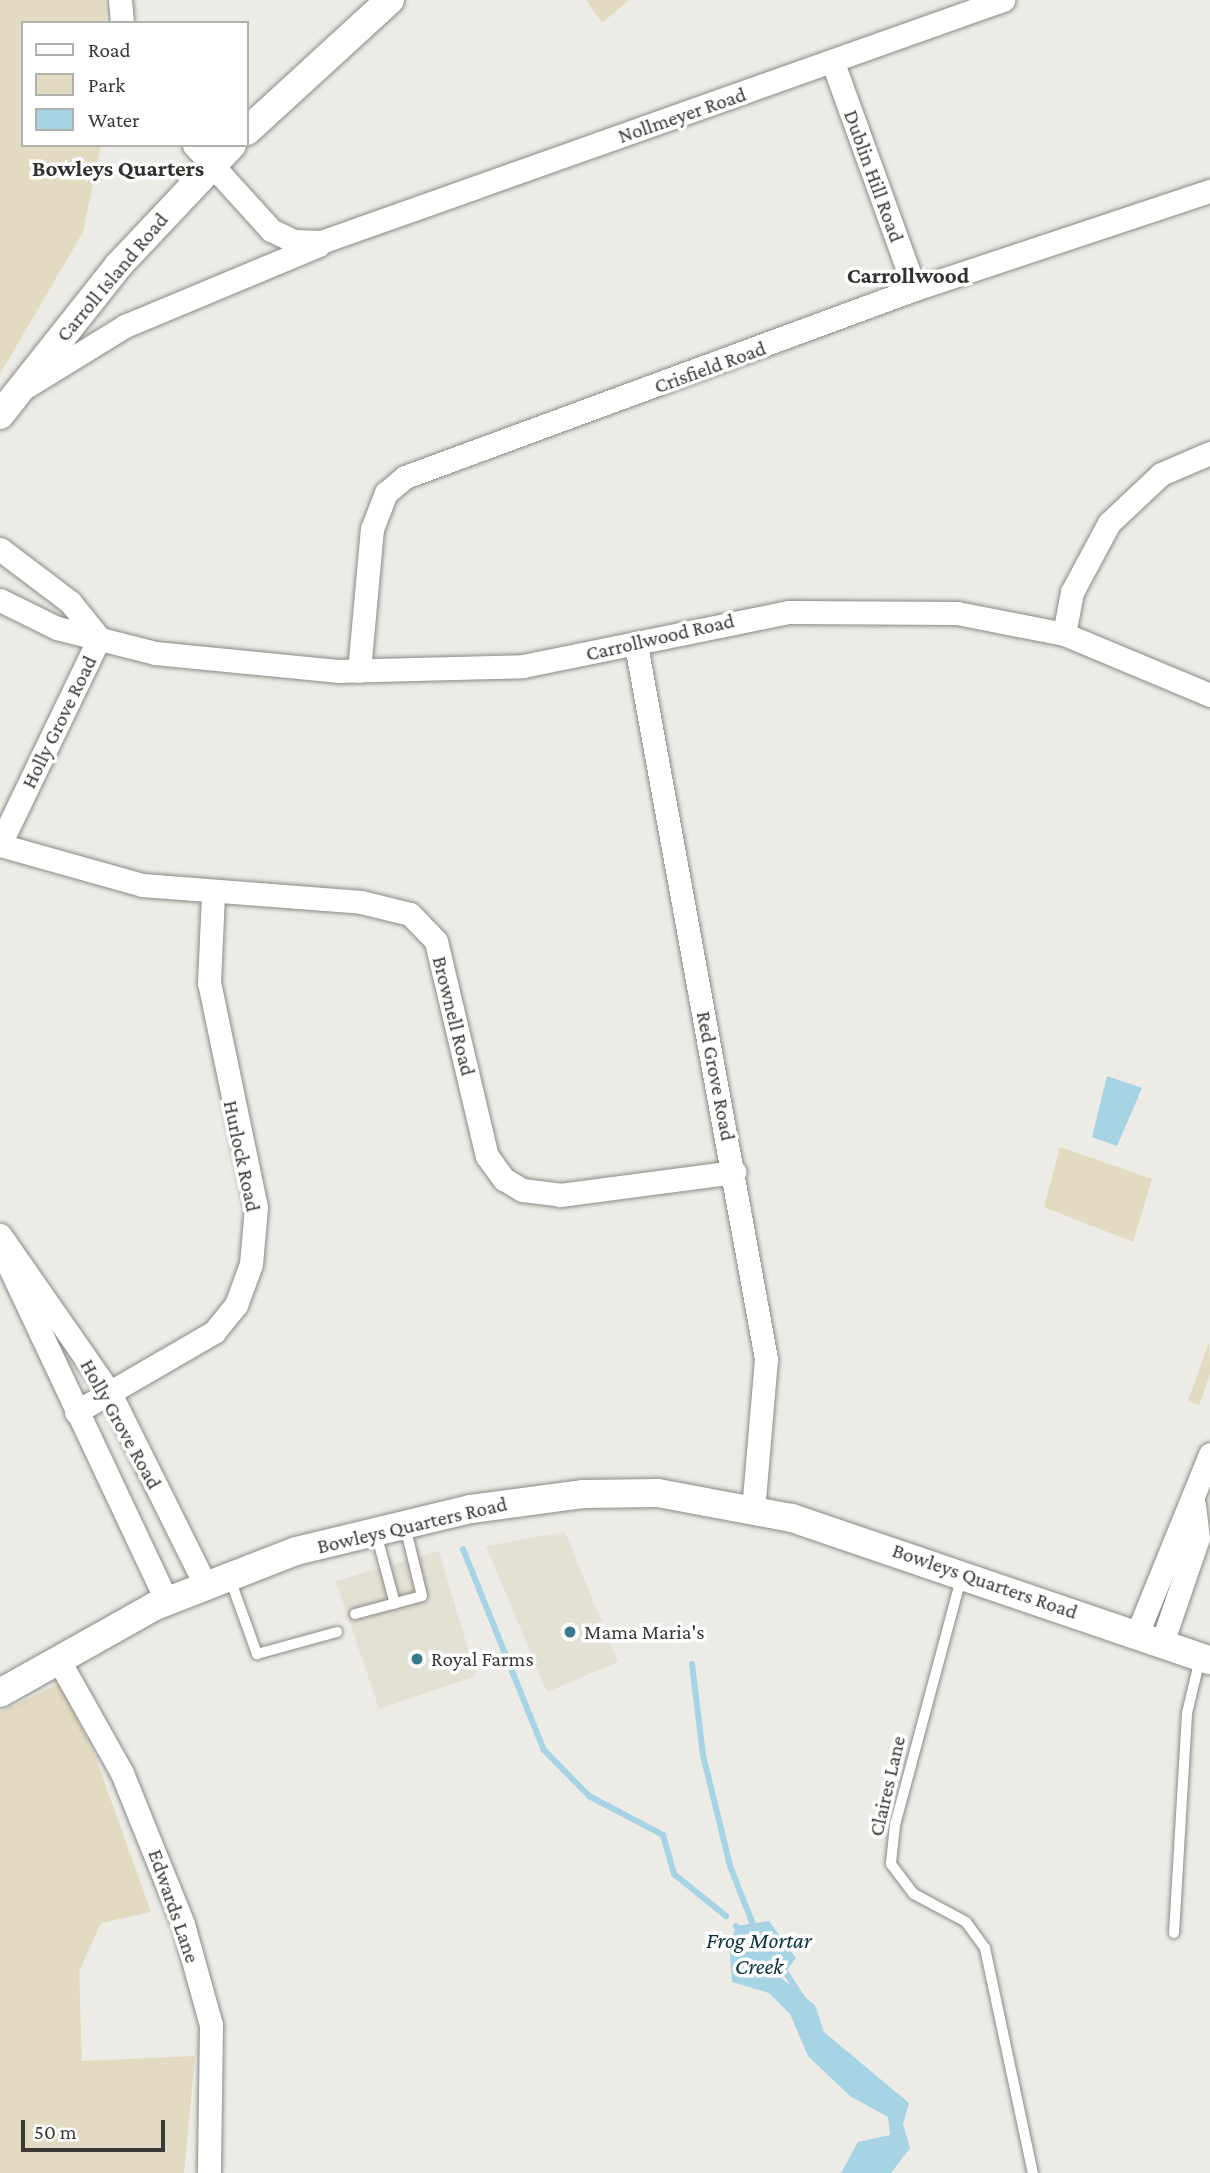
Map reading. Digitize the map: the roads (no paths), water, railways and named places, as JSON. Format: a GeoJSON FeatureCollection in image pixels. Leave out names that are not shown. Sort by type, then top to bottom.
{"type":"FeatureCollection","features":[{"type":"Feature","properties":{"kind":"street"},"geometry":{"type":"LineString","coordinates":[[120,0],[122,21]]}},
{"type":"Feature","properties":{"kind":"street"},"geometry":{"type":"LineString","coordinates":[[248,130],[390,0]]}},
{"type":"Feature","properties":{"kind":"street","name":"Nollmeyer Road"},"geometry":{"type":"LineString","coordinates":[[202,155],[263,223],[287,239],[321,242],[833,63],[1003,0]]}},
{"type":"Feature","properties":{"kind":"street","name":"Dublin Hill Road"},"geometry":{"type":"LineString","coordinates":[[833,63],[915,289]]}},
{"type":"Feature","properties":{"kind":"street","name":"Carroll Island Road"},"geometry":{"type":"LineString","coordinates":[[0,415],[202,155],[226,147]]}},
{"type":"Feature","properties":{"kind":"street","name":"Crisfield Road"},"geometry":{"type":"LineString","coordinates":[[359,671],[372,529],[394,484],[432,465],[915,289],[1210,191]]}},
{"type":"Feature","properties":{"kind":"street","name":"Nollmeyer Road"},"geometry":{"type":"LineString","coordinates":[[18,392],[125,326],[361,228]]}},
{"type":"Feature","properties":{"kind":"street"},"geometry":{"type":"LineString","coordinates":[[1064,634],[1072,592],[1109,523],[1161,474],[1210,453]]}},
{"type":"Feature","properties":{"kind":"street"},"geometry":{"type":"LineString","coordinates":[[0,549],[69,602],[99,638]]}},
{"type":"Feature","properties":{"kind":"street","name":"Carrollwood Road"},"geometry":{"type":"LineString","coordinates":[[0,600],[57,628],[216,662],[359,671],[500,669],[636,645],[743,617],[875,608],[989,617],[1064,634],[1210,695]]}},
{"type":"Feature","properties":{"kind":"street","name":"Holly Grove Road"},"geometry":{"type":"LineString","coordinates":[[0,845],[99,638]]}},
{"type":"Feature","properties":{"kind":"street","name":"Red Grove Road"},"geometry":{"type":"LineString","coordinates":[[636,645],[766,1359],[753,1510]]}},
{"type":"Feature","properties":{"kind":"street","name":"Brownell Road"},"geometry":{"type":"LineString","coordinates":[[0,845],[116,880],[213,895],[361,902],[423,923],[447,975],[487,1156],[511,1184],[540,1194],[588,1194],[734,1172]]}},
{"type":"Feature","properties":{"kind":"street","name":"Hurlock Road"},"geometry":{"type":"LineString","coordinates":[[76,1412],[222,1324],[242,1291],[254,1252],[253,1192],[209,983],[213,895]]}},
{"type":"Feature","properties":{"kind":"street","name":"Holly Grove Road"},"geometry":{"type":"LineString","coordinates":[[0,1235],[110,1393],[217,1581]]}},
{"type":"Feature","properties":{"kind":"street","name":"Holly Grove Road"},"geometry":{"type":"LineString","coordinates":[[0,1245],[76,1412],[167,1601]]}},
{"type":"Feature","properties":{"kind":"street"},"geometry":{"type":"LineString","coordinates":[[1150,1638],[1198,1538],[1194,1504],[1210,1454]]}},
{"type":"Feature","properties":{"kind":"street","name":"Bowleys Quarters Road"},"geometry":{"type":"LineString","coordinates":[[0,1693],[167,1601],[217,1581],[404,1523],[584,1494],[658,1493],[753,1510],[963,1572],[1205,1658]]}},
{"type":"Feature","properties":{"kind":"street","name":"Edwards Lane"},"geometry":{"type":"LineString","coordinates":[[58,1659],[122,1773],[187,1936],[211,2025],[209,2173]]}},
{"type":"Feature","properties":{"kind":"lane"},"geometry":{"type":"LineString","coordinates":[[355,1614],[422,1596],[404,1523]]}},
{"type":"Feature","properties":{"kind":"lane"},"geometry":{"type":"LineString","coordinates":[[376,1530],[395,1604]]}},
{"type":"Feature","properties":{"kind":"lane","name":"Claires Lane"},"geometry":{"type":"LineString","coordinates":[[963,1572],[895,1825],[891,1864],[914,1894],[957,1915],[985,1948],[1009,2082],[1034,2173]]}},
{"type":"Feature","properties":{"kind":"lane"},"geometry":{"type":"LineString","coordinates":[[217,1581],[257,1654],[337,1632]]}},
{"type":"Feature","properties":{"kind":"lane"},"geometry":{"type":"LineString","coordinates":[[1174,1933],[1187,1713],[1205,1658]]}},
{"type":"Feature","properties":{"kind":"water"},"geometry":{"type":"Polygon","coordinates":[[[1107,1076],[1142,1088],[1117,1146],[1092,1137],[1107,1076]]]}},
{"type":"Feature","properties":{"kind":"water","name":"Frog Mortar Creek"},"geometry":{"type":"Polygon","coordinates":[[[769,1921],[796,1958],[781,1978],[815,2005],[824,2032],[909,2103],[903,2124],[910,2148],[891,2173],[841,2173],[858,2142],[890,2135],[888,2117],[850,2096],[808,2056],[790,2014],[769,1993],[732,1982],[729,1943],[737,1926],[769,1921]]]}},
{"type":"Feature","properties":{"kind":"waterway"},"geometry":{"type":"LineString","coordinates":[[463,1549],[544,1750],[589,1796],[663,1835],[674,1874],[726,1916]]}},
{"type":"Feature","properties":{"kind":"waterway"},"geometry":{"type":"LineString","coordinates":[[692,1664],[703,1755],[730,1866],[754,1927]]}},
{"type":"Feature","properties":{"kind":"waterway"},"geometry":{"type":"LineString","coordinates":[[780,1964],[803,1999]]}},
{"type":"Feature","properties":{"kind":"place","name":"Mama Maria's"},"geometry":{"type":"Point","coordinates":[570,1632]}},
{"type":"Feature","properties":{"kind":"place","name":"Royal Farms"},"geometry":{"type":"Point","coordinates":[417,1659]}},
{"type":"Feature","properties":{"kind":"district","name":"Bowleys Quarters"},"geometry":{"type":"Point","coordinates":[118,168]}},
{"type":"Feature","properties":{"kind":"district","name":"Carrollwood"},"geometry":{"type":"Point","coordinates":[908,275]}}]}
